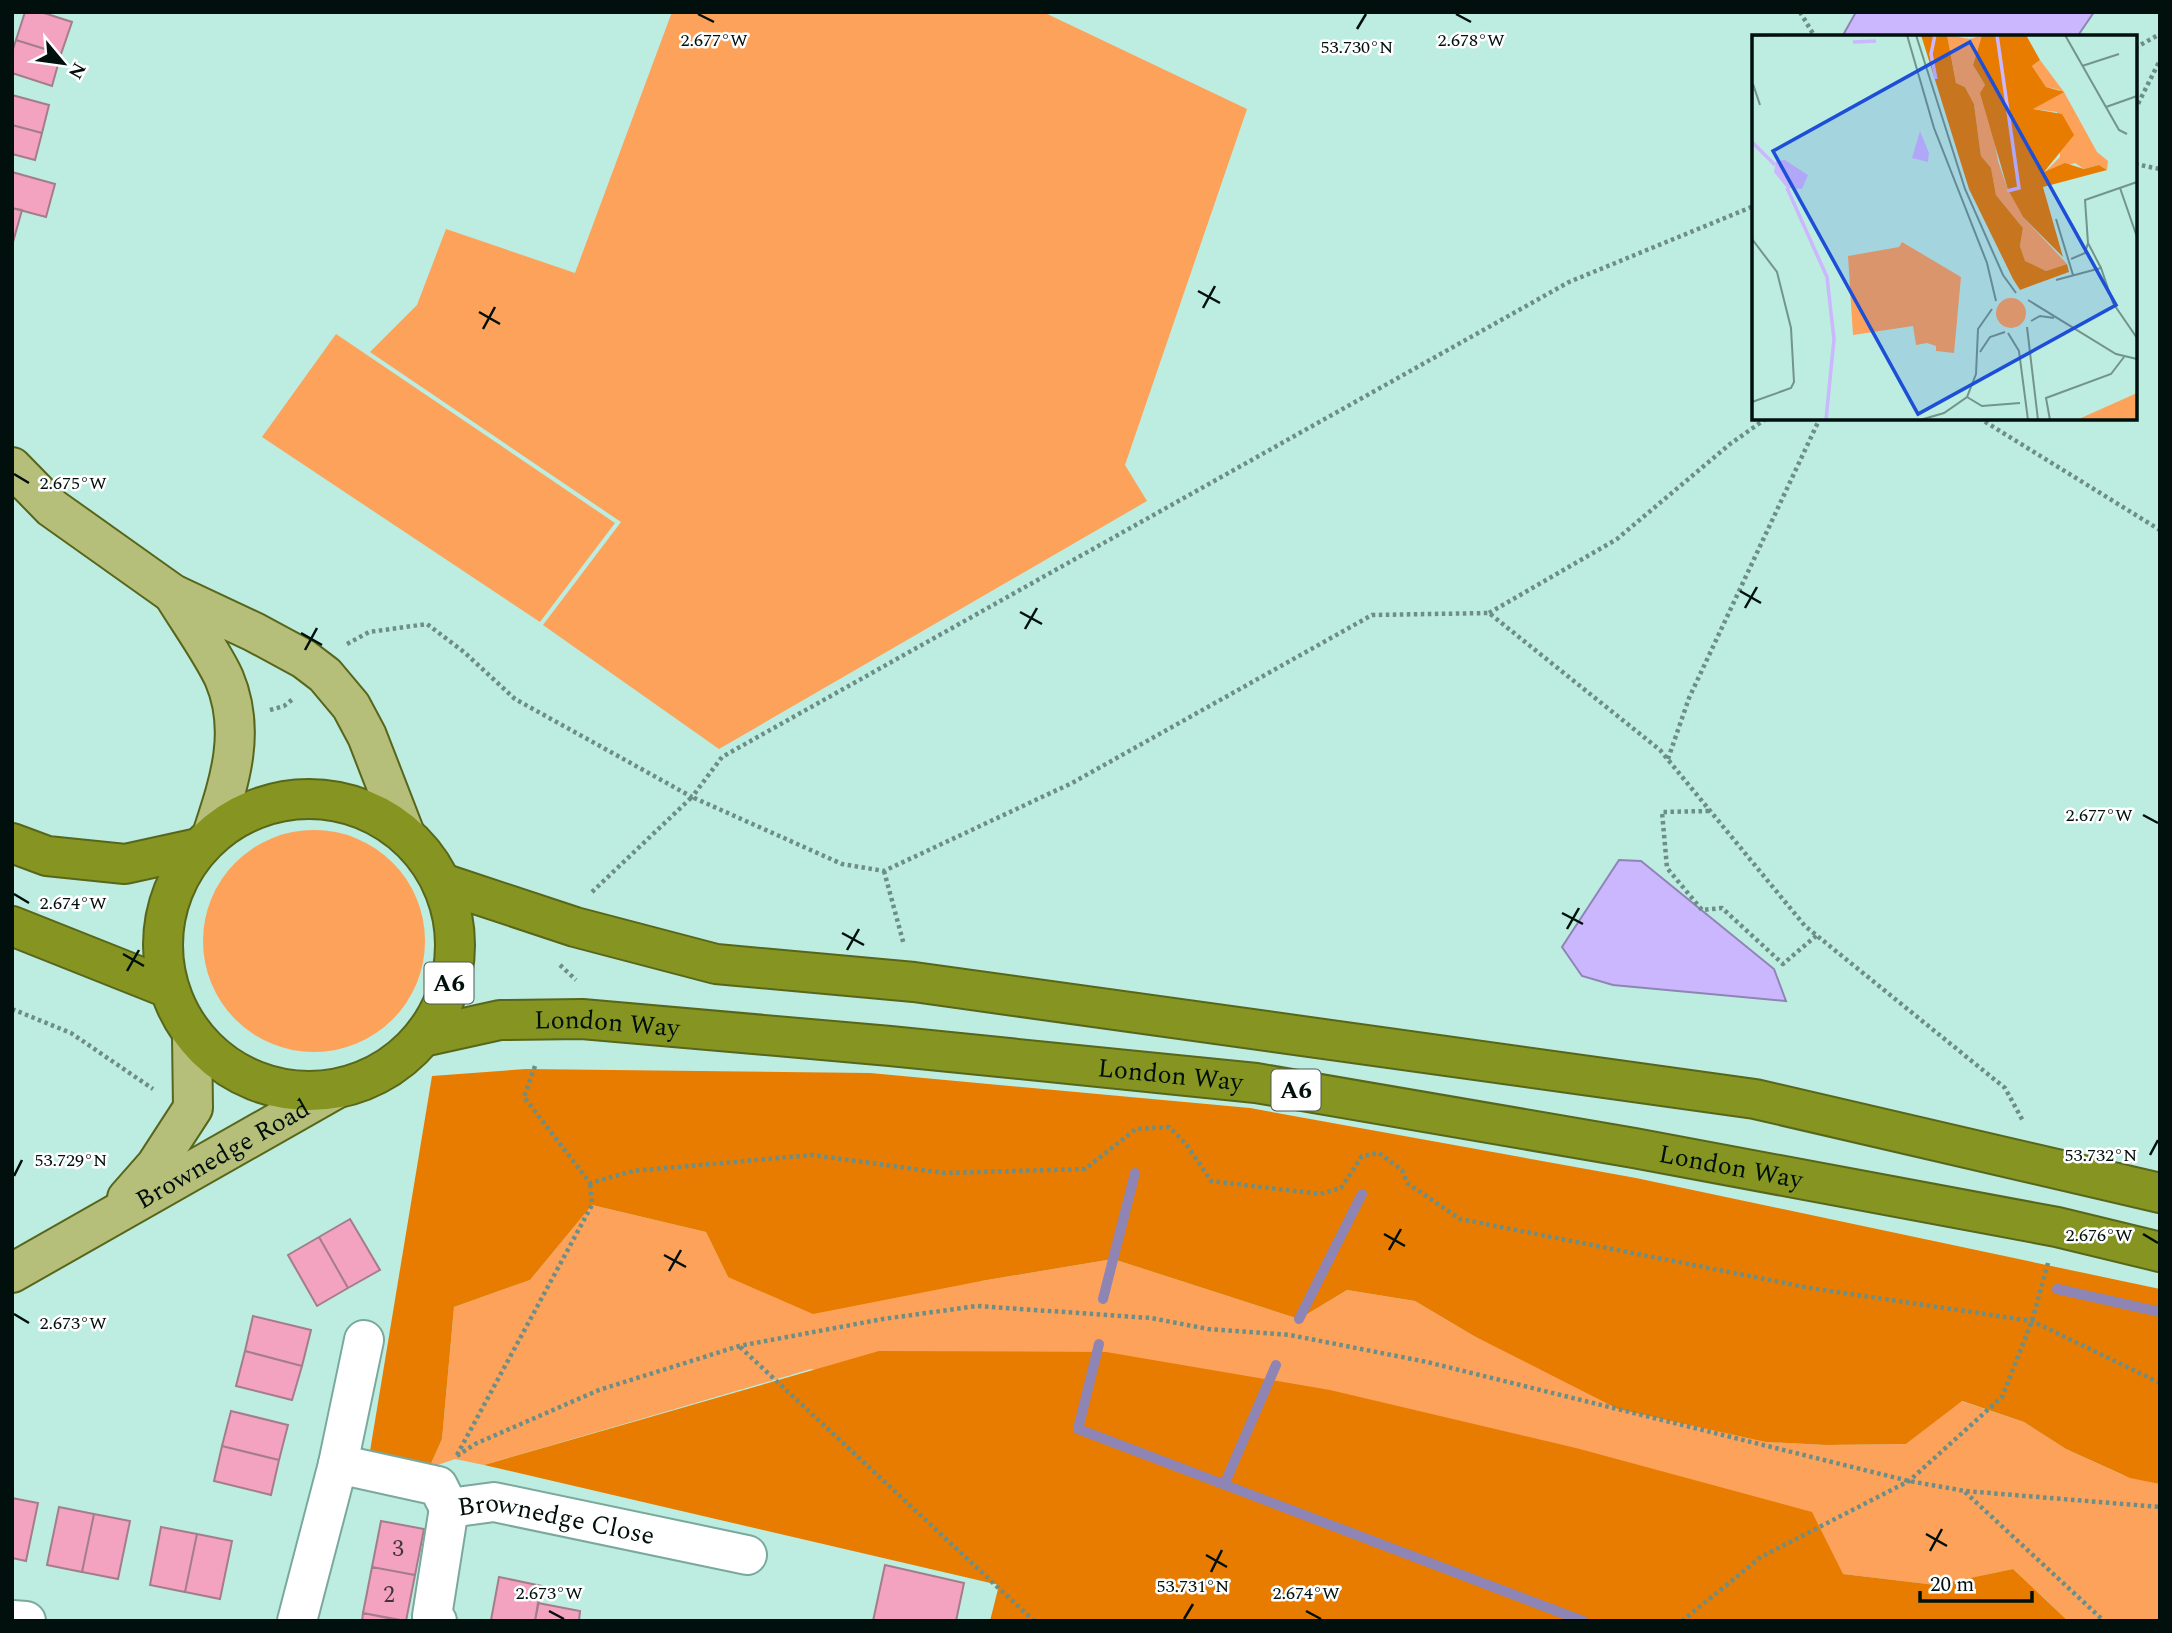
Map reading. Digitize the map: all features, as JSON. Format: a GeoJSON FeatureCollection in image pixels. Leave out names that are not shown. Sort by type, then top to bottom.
{"type":"FeatureCollection","features":[{"type":"Feature","properties":{"kind":"highway","name":"A6"},"geometry":{"type":"LineString","coordinates":[[12,843],[47,856],[125,864],[205,842],[247,812],[288,800],[329,800],[370,811],[405,834],[426,856],[442,883],[454,922],[455,963],[444,1003],[423,1037],[398,1061],[369,1079],[336,1089],[285,1090],[236,1070],[192,1036],[168,988],[162,939],[173,890],[205,842]]}},
{"type":"Feature","properties":{"kind":"highway","name":"London Way"},"geometry":{"type":"LineString","coordinates":[[442,883],[575,927],[716,964],[914,982],[1755,1099],[2160,1193]]}},
{"type":"Feature","properties":{"kind":"highway"},"geometry":{"type":"LineString","coordinates":[[12,926],[168,988]]}},
{"type":"Feature","properties":{"kind":"highway","name":"London Way"},"geometry":{"type":"LineString","coordinates":[[423,1037],[500,1020],[582,1019],[904,1047],[1256,1083],[1648,1150],[2043,1224],[2160,1252]]}},
{"type":"Feature","properties":{"kind":"main road"},"geometry":{"type":"LineString","coordinates":[[12,467],[52,508],[173,594],[254,632],[304,659],[325,675],[351,706],[367,736],[405,834]]}},
{"type":"Feature","properties":{"kind":"main road"},"geometry":{"type":"LineString","coordinates":[[173,594],[223,677],[236,719],[231,777],[205,842]]}},
{"type":"Feature","properties":{"kind":"main road","name":"Brownedge Road"},"geometry":{"type":"LineString","coordinates":[[110,1218],[156,1166],[193,1108],[192,1036]]}},
{"type":"Feature","properties":{"kind":"main road","name":"Brownedge Road"},"geometry":{"type":"LineString","coordinates":[[12,1273],[336,1089]]}},
{"type":"Feature","properties":{"kind":"street"},"geometry":{"type":"LineString","coordinates":[[298,1621],[338,1464],[363,1339]]}},
{"type":"Feature","properties":{"kind":"street","name":"Brownedge Close"},"geometry":{"type":"LineString","coordinates":[[338,1464],[448,1483],[494,1502],[747,1555]]}},
{"type":"Feature","properties":{"kind":"street"},"geometry":{"type":"LineString","coordinates":[[435,1618],[448,1483]]}},
{"type":"Feature","properties":{"kind":"street"},"geometry":{"type":"LineString","coordinates":[[12,1620],[26,1621]]}},
{"type":"Feature","properties":{"kind":"path"},"geometry":{"type":"LineString","coordinates":[[1800,12],[1814,35]]}},
{"type":"Feature","properties":{"kind":"path"},"geometry":{"type":"LineString","coordinates":[[2137,47],[2160,34]]}},
{"type":"Feature","properties":{"kind":"path"},"geometry":{"type":"LineString","coordinates":[[2137,106],[2160,60]]}},
{"type":"Feature","properties":{"kind":"path"},"geometry":{"type":"LineString","coordinates":[[2137,164],[2160,169]]}},
{"type":"Feature","properties":{"kind":"path"},"geometry":{"type":"LineString","coordinates":[[584,900],[692,797],[722,757],[1569,282],[1752,207]]}},
{"type":"Feature","properties":{"kind":"path"},"geometry":{"type":"LineString","coordinates":[[340,648],[369,632],[427,624],[464,652],[515,699],[692,797],[842,864],[884,871],[1072,783],[1372,615],[1489,613],[1618,539],[1730,444],[1764,420]]}},
{"type":"Feature","properties":{"kind":"path"},"geometry":{"type":"LineString","coordinates":[[1668,760],[1689,698],[1819,420]]}},
{"type":"Feature","properties":{"kind":"path"},"geometry":{"type":"LineString","coordinates":[[1982,420],[2160,530]]}},
{"type":"Feature","properties":{"kind":"path"},"geometry":{"type":"LineString","coordinates":[[1489,613],[1660,750],[1805,926],[2006,1088],[2023,1121]]}},
{"type":"Feature","properties":{"kind":"path"},"geometry":{"type":"LineString","coordinates":[[1709,811],[1662,812],[1667,868],[1703,910],[1722,908],[1783,964],[1817,935]]}},
{"type":"Feature","properties":{"kind":"path"},"geometry":{"type":"LineString","coordinates":[[884,871],[914,982]]}},
{"type":"Feature","properties":{"kind":"path"},"geometry":{"type":"LineString","coordinates":[[12,1009],[71,1033],[156,1091]]}},
{"type":"Feature","properties":{"kind":"path"},"geometry":{"type":"LineString","coordinates":[[448,1483],[592,1205],[590,1183],[524,1097],[535,1066]]}},
{"type":"Feature","properties":{"kind":"path"},"geometry":{"type":"LineString","coordinates":[[590,1183],[633,1171],[812,1155],[944,1173],[1085,1169],[1136,1129],[1169,1127],[1186,1144],[1211,1181],[1320,1194],[1341,1188],[1362,1156],[1379,1153],[1402,1170],[1407,1183],[1460,1219],[1810,1288],[2032,1321],[2160,1384]]}},
{"type":"Feature","properties":{"kind":"path"},"geometry":{"type":"LineString","coordinates":[[1682,1621],[1761,1557],[1909,1481],[2002,1397],[2032,1321],[2048,1262]]}},
{"type":"Feature","properties":{"kind":"path"},"geometry":{"type":"LineString","coordinates":[[448,1483],[475,1444],[599,1390],[740,1346],[883,1319],[977,1306],[1150,1318],[1208,1329],[1290,1335],[1427,1362],[1909,1481],[1965,1491],[2160,1507]]}},
{"type":"Feature","properties":{"kind":"path"},"geometry":{"type":"LineString","coordinates":[[740,1346],[1034,1621]]}},
{"type":"Feature","properties":{"kind":"path"},"geometry":{"type":"LineString","coordinates":[[1965,1491],[2104,1621]]}},
{"type":"Feature","properties":{"kind":"shaded area"},"geometry":{"type":"Polygon","coordinates":[[[672,12],[1043,12],[1247,109],[1125,465],[1147,501],[719,749],[543,625],[621,522],[370,352],[417,305],[446,229],[575,273],[672,12]]]}},
{"type":"Feature","properties":{"kind":"shaded area"},"geometry":{"type":"Polygon","coordinates":[[[1856,12],[2094,12],[2078,35],[1843,35],[1856,12]]]}},
{"type":"Feature","properties":{"kind":"shaded area"},"geometry":{"type":"Polygon","coordinates":[[[336,334],[615,523],[540,622],[262,437],[336,334]]]}},
{"type":"Feature","properties":{"kind":"shaded area"},"geometry":{"type":"Polygon","coordinates":[[[314,830],[336,832],[356,838],[384,855],[400,871],[417,899],[423,919],[423,963],[417,983],[400,1011],[384,1027],[356,1044],[336,1050],[314,1052],[292,1050],[272,1044],[244,1027],[228,1011],[211,983],[205,963],[203,941],[205,919],[211,899],[228,871],[244,855],[272,838],[292,832],[314,830]]]}},
{"type":"Feature","properties":{"kind":"shaded area"},"geometry":{"type":"Polygon","coordinates":[[[1619,860],[1641,861],[1774,969],[1786,1001],[1613,985],[1582,976],[1562,947],[1619,860]]]}},
{"type":"Feature","properties":{"kind":"shaded area"},"geometry":{"type":"Polygon","coordinates":[[[526,1069],[870,1073],[1250,1108],[1636,1178],[2160,1289],[2160,1484],[2130,1478],[2066,1449],[2024,1422],[1962,1401],[1906,1444],[1826,1445],[1766,1442],[1618,1409],[1474,1336],[1415,1301],[1347,1290],[1299,1319],[1113,1259],[981,1281],[813,1314],[728,1277],[706,1232],[592,1205],[530,1280],[454,1307],[442,1439],[429,1468],[370,1451],[432,1076],[526,1069]]]}},
{"type":"Feature","properties":{"kind":"shaded area"},"geometry":{"type":"Polygon","coordinates":[[[592,1205],[706,1232],[728,1277],[981,1281],[1113,1259],[1299,1319],[1347,1290],[1415,1301],[1474,1336],[1766,1442],[1826,1445],[1906,1444],[1961,1401],[2024,1422],[2066,1449],[2123,1475],[2160,1483],[2160,1621],[2068,1621],[2013,1569],[1936,1585],[1843,1574],[811,1369],[484,1465],[455,1459],[429,1468],[442,1439],[454,1307],[530,1280],[592,1205]]]}},
{"type":"Feature","properties":{"kind":"shaded area"},"geometry":{"type":"Polygon","coordinates":[[[879,1351],[1106,1352],[1330,1390],[1576,1448],[1812,1512],[1843,1574],[1936,1585],[2013,1569],[2068,1621],[990,1621],[999,1585],[484,1465],[879,1351]]]}},
{"type":"Feature","properties":{"kind":"building"},"geometry":{"type":"Polygon","coordinates":[[[25,12],[41,12],[72,22],[61,54],[16,40],[25,12]]]}},
{"type":"Feature","properties":{"kind":"building"},"geometry":{"type":"Polygon","coordinates":[[[16,40],[61,54],[52,86],[12,73],[12,52],[16,40]]]}},
{"type":"Feature","properties":{"kind":"building"},"geometry":{"type":"Polygon","coordinates":[[[12,95],[49,105],[42,133],[12,125],[12,95]]]}},
{"type":"Feature","properties":{"kind":"building"},"geometry":{"type":"Polygon","coordinates":[[[12,125],[42,133],[35,160],[12,154],[12,125]]]}},
{"type":"Feature","properties":{"kind":"building"},"geometry":{"type":"Polygon","coordinates":[[[12,172],[55,184],[46,217],[12,208],[12,172]]]}},
{"type":"Feature","properties":{"kind":"building"},"geometry":{"type":"Polygon","coordinates":[[[12,208],[22,210],[13,242],[12,242],[12,208]]]}},
{"type":"Feature","properties":{"kind":"building"},"geometry":{"type":"Polygon","coordinates":[[[350,1219],[380,1270],[348,1288],[319,1237],[350,1219]]]}},
{"type":"Feature","properties":{"kind":"building"},"geometry":{"type":"Polygon","coordinates":[[[319,1237],[348,1288],[317,1306],[288,1255],[319,1237]]]}},
{"type":"Feature","properties":{"kind":"building"},"geometry":{"type":"Polygon","coordinates":[[[253,1316],[311,1330],[302,1366],[245,1351],[253,1316]]]}},
{"type":"Feature","properties":{"kind":"building"},"geometry":{"type":"Polygon","coordinates":[[[245,1351],[302,1366],[292,1400],[236,1386],[245,1351]]]}},
{"type":"Feature","properties":{"kind":"building"},"geometry":{"type":"Polygon","coordinates":[[[231,1411],[288,1425],[279,1460],[222,1446],[231,1411]]]}},
{"type":"Feature","properties":{"kind":"building"},"geometry":{"type":"Polygon","coordinates":[[[222,1446],[279,1460],[271,1495],[214,1481],[222,1446]]]}},
{"type":"Feature","properties":{"kind":"building"},"geometry":{"type":"Polygon","coordinates":[[[12,1498],[38,1503],[26,1561],[12,1558],[12,1498]]]}},
{"type":"Feature","properties":{"kind":"building"},"geometry":{"type":"Polygon","coordinates":[[[59,1507],[94,1514],[82,1572],[47,1565],[59,1507]]]}},
{"type":"Feature","properties":{"kind":"building"},"geometry":{"type":"Polygon","coordinates":[[[94,1514],[130,1521],[118,1579],[82,1572],[94,1514]]]}},
{"type":"Feature","properties":{"kind":"building"},"geometry":{"type":"Polygon","coordinates":[[[381,1521],[424,1529],[415,1575],[372,1567],[381,1521]]]}},
{"type":"Feature","properties":{"kind":"building"},"geometry":{"type":"Polygon","coordinates":[[[161,1527],[197,1534],[185,1592],[150,1585],[161,1527]]]}},
{"type":"Feature","properties":{"kind":"building"},"geometry":{"type":"Polygon","coordinates":[[[197,1534],[232,1541],[220,1599],[185,1592],[197,1534]]]}},
{"type":"Feature","properties":{"kind":"building"},"geometry":{"type":"Polygon","coordinates":[[[885,1565],[964,1583],[956,1621],[873,1621],[885,1565]]]}},
{"type":"Feature","properties":{"kind":"building"},"geometry":{"type":"Polygon","coordinates":[[[372,1567],[415,1575],[406,1621],[363,1613],[372,1567]]]}},
{"type":"Feature","properties":{"kind":"building"},"geometry":{"type":"Polygon","coordinates":[[[499,1577],[542,1586],[535,1621],[491,1620],[499,1577]]]}},
{"type":"Feature","properties":{"kind":"building"},"geometry":{"type":"Polygon","coordinates":[[[538,1603],[580,1611],[579,1621],[535,1621],[538,1603]]]}},
{"type":"Feature","properties":{"kind":"building"},"geometry":{"type":"Polygon","coordinates":[[[363,1613],[403,1621],[362,1621],[363,1613]]]}},
{"type":"Feature","properties":{"kind":"waterway"},"geometry":{"type":"LineString","coordinates":[[1103,1299],[1135,1173]]}},
{"type":"Feature","properties":{"kind":"waterway"},"geometry":{"type":"LineString","coordinates":[[1299,1319],[1362,1194]]}},
{"type":"Feature","properties":{"kind":"waterway"},"geometry":{"type":"LineString","coordinates":[[2057,1289],[2160,1312]]}},
{"type":"Feature","properties":{"kind":"waterway"},"geometry":{"type":"LineString","coordinates":[[1099,1344],[1078,1429],[1583,1621]]}},
{"type":"Feature","properties":{"kind":"waterway"},"geometry":{"type":"LineString","coordinates":[[1224,1485],[1276,1365]]}}]}
